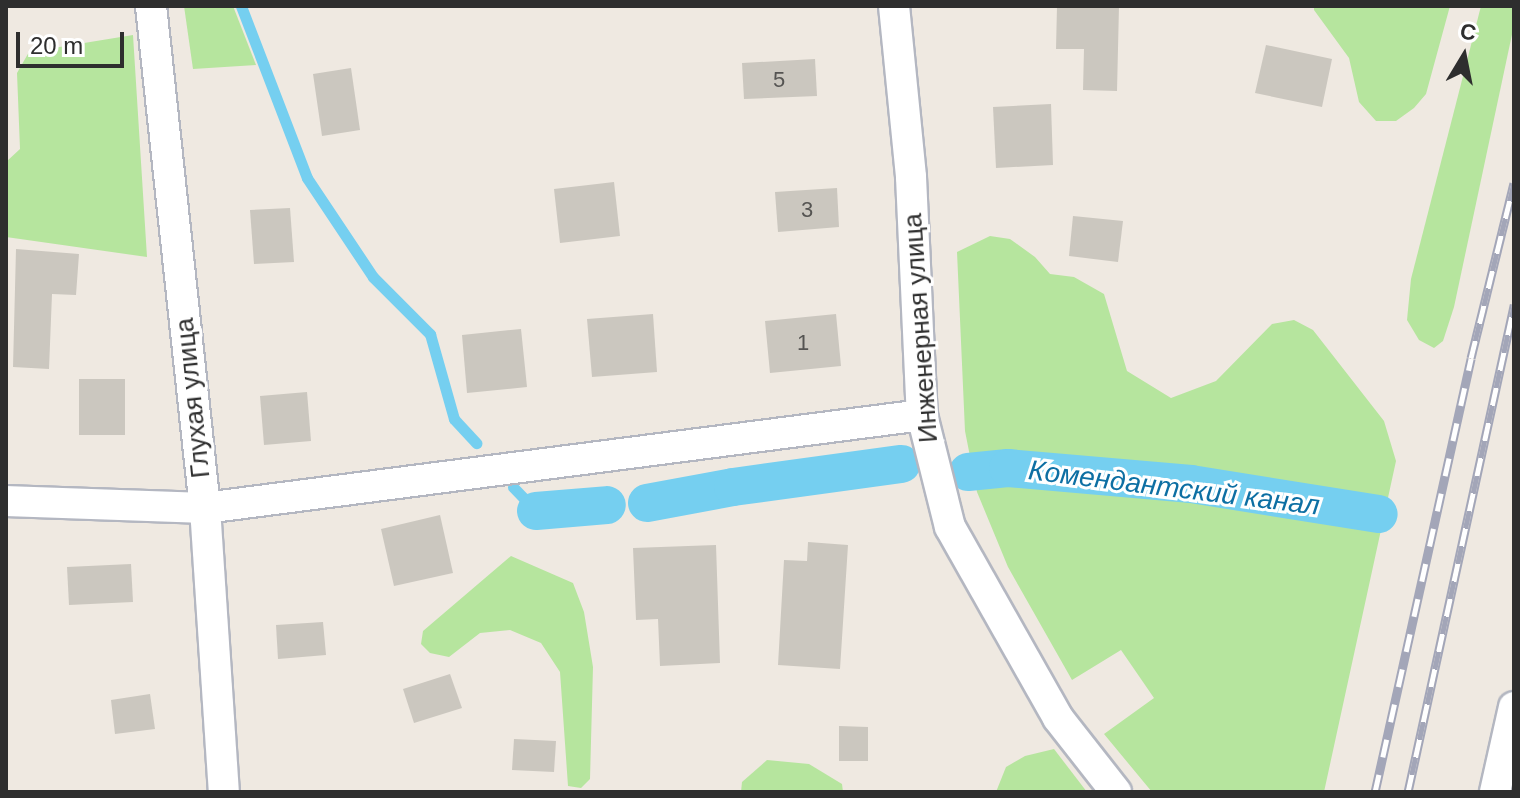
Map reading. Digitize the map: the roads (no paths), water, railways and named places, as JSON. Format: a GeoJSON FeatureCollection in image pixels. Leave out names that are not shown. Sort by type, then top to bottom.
{"type":"FeatureCollection","features":[{"type":"Feature","properties":{"kind":"street","name":"Глухая улица"},"geometry":{"type":"LineString","coordinates":[[151,6],[205,508],[224,792]]}},
{"type":"Feature","properties":{"kind":"street","name":"Инженерная улица"},"geometry":{"type":"LineString","coordinates":[[894,6],[911,177],[922,415],[950,527],[1058,718],[1116,792]]}},
{"type":"Feature","properties":{"kind":"street"},"geometry":{"type":"LineString","coordinates":[[6,501],[205,508],[922,415]]}},
{"type":"Feature","properties":{"kind":"street"},"geometry":{"type":"LineString","coordinates":[[1495,792],[1514,707]]}},
{"type":"Feature","properties":{"kind":"waterway","name":"Комендантский канал"},"geometry":{"type":"LineString","coordinates":[[241,6],[307,178],[373,277],[430,334],[454,419],[476,443]]}},
{"type":"Feature","properties":{"kind":"waterway","name":"Комендантский канал"},"geometry":{"type":"LineString","coordinates":[[647,503],[733,487],[901,464]]}},
{"type":"Feature","properties":{"kind":"waterway","name":"Комендантский канал"},"geometry":{"type":"LineString","coordinates":[[968,472],[1008,468],[1191,484],[1379,514]]}},
{"type":"Feature","properties":{"kind":"waterway","name":"Комендантский канал"},"geometry":{"type":"LineString","coordinates":[[513,487],[536,511]]}},
{"type":"Feature","properties":{"kind":"waterway","name":"Комендантский канал"},"geometry":{"type":"LineString","coordinates":[[536,511],[607,505]]}},
{"type":"Feature","properties":{"kind":"railway"},"geometry":{"type":"LineString","coordinates":[[1375,792],[1471,358],[1514,183]]}},
{"type":"Feature","properties":{"kind":"railway"},"geometry":{"type":"LineString","coordinates":[[1408,792],[1514,304]]}}]}
